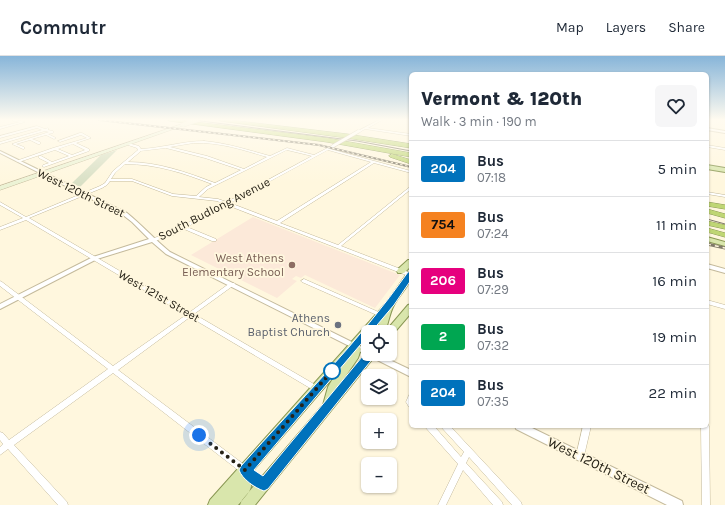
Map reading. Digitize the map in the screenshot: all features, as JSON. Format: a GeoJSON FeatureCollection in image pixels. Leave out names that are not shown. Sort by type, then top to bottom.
{"type":"FeatureCollection","features":[{"type":"Feature","properties":{"kind":"highway"},"geometry":{"type":"LineString","coordinates":[[323,141],[409,162]]}},
{"type":"Feature","properties":{"kind":"highway"},"geometry":{"type":"LineString","coordinates":[[330,141],[409,155]]}},
{"type":"Feature","properties":{"kind":"highway"},"geometry":{"type":"LineString","coordinates":[[376,141],[409,146]]}},
{"type":"Feature","properties":{"kind":"highway"},"geometry":{"type":"LineString","coordinates":[[709,204],[725,207]]}},
{"type":"Feature","properties":{"kind":"highway"},"geometry":{"type":"LineString","coordinates":[[709,213],[725,217]]}},
{"type":"Feature","properties":{"kind":"highway"},"geometry":{"type":"LineString","coordinates":[[709,218],[725,222]]}},
{"type":"Feature","properties":{"kind":"highway"},"geometry":{"type":"LineString","coordinates":[[709,223],[725,227]]}},
{"type":"Feature","properties":{"kind":"highway"},"geometry":{"type":"LineString","coordinates":[[709,227],[725,231]]}},
{"type":"Feature","properties":{"kind":"highway"},"geometry":{"type":"LineString","coordinates":[[709,231],[725,235]]}},
{"type":"Feature","properties":{"kind":"main road"},"geometry":{"type":"LineString","coordinates":[[0,188],[138,141]]}},
{"type":"Feature","properties":{"kind":"main road"},"geometry":{"type":"LineString","coordinates":[[709,167],[725,170]]}},
{"type":"Feature","properties":{"kind":"main road"},"geometry":{"type":"LineString","coordinates":[[709,240],[725,244]]}},
{"type":"Feature","properties":{"kind":"main road"},"geometry":{"type":"LineString","coordinates":[[401,271],[409,264]]}},
{"type":"Feature","properties":{"kind":"main road"},"geometry":{"type":"LineString","coordinates":[[220,504],[246,485],[245,470],[381,315],[409,278]]}},
{"type":"Feature","properties":{"kind":"main road"},"geometry":{"type":"LineString","coordinates":[[384,325],[391,303]]}},
{"type":"Feature","properties":{"kind":"main road"},"geometry":{"type":"LineString","coordinates":[[396,325],[409,309]]}},
{"type":"Feature","properties":{"kind":"main road"},"geometry":{"type":"LineString","coordinates":[[328,407],[338,379],[355,355],[356,349],[354,346]]}},
{"type":"Feature","properties":{"kind":"main road"},"geometry":{"type":"LineString","coordinates":[[247,505],[364,361]]}},
{"type":"Feature","properties":{"kind":"street"},"geometry":{"type":"LineString","coordinates":[[10,141],[13,144],[23,148]]}},
{"type":"Feature","properties":{"kind":"street"},"geometry":{"type":"LineString","coordinates":[[13,144],[23,141]]}},
{"type":"Feature","properties":{"kind":"street"},"geometry":{"type":"LineString","coordinates":[[34,141],[39,143]]}},
{"type":"Feature","properties":{"kind":"street"},"geometry":{"type":"LineString","coordinates":[[19,162],[36,158],[35,156],[80,141]]}},
{"type":"Feature","properties":{"kind":"street","name":"South Budlong Avenue"},"geometry":{"type":"LineString","coordinates":[[0,307],[95,258],[161,238],[342,141]]}},
{"type":"Feature","properties":{"kind":"street"},"geometry":{"type":"LineString","coordinates":[[0,230],[101,187],[124,162],[140,150],[188,143],[214,142],[270,157]]}},
{"type":"Feature","properties":{"kind":"street"},"geometry":{"type":"LineString","coordinates":[[44,166],[88,150],[73,143]]}},
{"type":"Feature","properties":{"kind":"street"},"geometry":{"type":"LineString","coordinates":[[129,144],[138,147],[140,150]]}},
{"type":"Feature","properties":{"kind":"street"},"geometry":{"type":"LineString","coordinates":[[709,146],[725,149]]}},
{"type":"Feature","properties":{"kind":"street"},"geometry":{"type":"LineString","coordinates":[[167,147],[206,157],[244,170]]}},
{"type":"Feature","properties":{"kind":"street"},"geometry":{"type":"LineString","coordinates":[[54,149],[72,156]]}},
{"type":"Feature","properties":{"kind":"street"},"geometry":{"type":"LineString","coordinates":[[197,197],[207,188],[287,149],[314,156]]}},
{"type":"Feature","properties":{"kind":"street"},"geometry":{"type":"LineString","coordinates":[[327,149],[409,171]]}},
{"type":"Feature","properties":{"kind":"street","name":"West 120th Street"},"geometry":{"type":"LineString","coordinates":[[1,153],[130,217],[168,253],[361,350]]}},
{"type":"Feature","properties":{"kind":"street"},"geometry":{"type":"LineString","coordinates":[[40,157],[52,163]]}},
{"type":"Feature","properties":{"kind":"street"},"geometry":{"type":"LineString","coordinates":[[124,162],[147,163],[170,167],[215,184]]}},
{"type":"Feature","properties":{"kind":"street"},"geometry":{"type":"LineString","coordinates":[[277,223],[373,162]]}},
{"type":"Feature","properties":{"kind":"street"},"geometry":{"type":"LineString","coordinates":[[109,180],[132,180],[172,195],[218,200],[409,274]]}},
{"type":"Feature","properties":{"kind":"street"},"geometry":{"type":"LineString","coordinates":[[338,247],[409,189]]}},
{"type":"Feature","properties":{"kind":"street"},"geometry":{"type":"LineString","coordinates":[[709,193],[725,196]]}},
{"type":"Feature","properties":{"kind":"street","name":"West 121st Street"},"geometry":{"type":"LineString","coordinates":[[0,203],[317,389]]}},
{"type":"Feature","properties":{"kind":"street"},"geometry":{"type":"LineString","coordinates":[[184,226],[214,240]]}},
{"type":"Feature","properties":{"kind":"street"},"geometry":{"type":"LineString","coordinates":[[709,267],[725,271]]}},
{"type":"Feature","properties":{"kind":"street"},"geometry":{"type":"LineString","coordinates":[[304,281],[381,315]]}},
{"type":"Feature","properties":{"kind":"street"},"geometry":{"type":"LineString","coordinates":[[0,283],[264,485]]}},
{"type":"Feature","properties":{"kind":"street"},"geometry":{"type":"LineString","coordinates":[[0,452],[232,284]]}},
{"type":"Feature","properties":{"kind":"street"},"geometry":{"type":"LineString","coordinates":[[709,303],[725,308]]}},
{"type":"Feature","properties":{"kind":"street","name":"West 120th Street"},"geometry":{"type":"LineString","coordinates":[[384,361],[409,373]]}},
{"type":"Feature","properties":{"kind":"street"},"geometry":{"type":"LineString","coordinates":[[431,428],[499,505]]}},
{"type":"Feature","properties":{"kind":"street"},"geometry":{"type":"LineString","coordinates":[[447,428],[518,505]]}},
{"type":"Feature","properties":{"kind":"street","name":"West 120th Street"},"geometry":{"type":"LineString","coordinates":[[523,428],[678,505]]}},
{"type":"Feature","properties":{"kind":"street"},"geometry":{"type":"LineString","coordinates":[[580,456],[587,428]]}},
{"type":"Feature","properties":{"kind":"street"},"geometry":{"type":"LineString","coordinates":[[705,428],[706,505]]}},
{"type":"Feature","properties":{"kind":"street"},"geometry":{"type":"LineString","coordinates":[[0,435],[64,505]]}},
{"type":"Feature","properties":{"kind":"street"},"geometry":{"type":"LineString","coordinates":[[442,505],[468,451]]}},
{"type":"Feature","properties":{"kind":"shaded area","name":"West Athens Elementary School"},"geometry":{"type":"Polygon","coordinates":[[[253,217],[400,275],[375,308],[305,275],[301,278],[296,276],[292,279],[297,281],[277,298],[191,255],[253,217]]]}},
{"type":"Feature","properties":{"kind":"green space"},"geometry":{"type":"Polygon","coordinates":[[[117,150],[80,187],[72,183],[101,155],[117,150]]]}},
{"type":"Feature","properties":{"kind":"tram line"},"geometry":{"type":"LineString","coordinates":[[357,141],[409,151]]}},
{"type":"Feature","properties":{"kind":"tram line"},"geometry":{"type":"LineString","coordinates":[[709,220],[725,224]]}},
{"type":"Feature","properties":{"kind":"railway"},"geometry":{"type":"LineString","coordinates":[[283,141],[319,145],[409,167]]}},
{"type":"Feature","properties":{"kind":"railway"},"geometry":{"type":"LineString","coordinates":[[709,244],[725,248]]}},
{"type":"Feature","properties":{"kind":"bus line","name":"204"},"geometry":{"type":"LineString","coordinates":[[372,325],[391,303],[409,277]]}},
{"type":"Feature","properties":{"kind":"bus line","name":"204"},"geometry":{"type":"LineString","coordinates":[[361,338],[245,470],[264,485],[365,361]]}},
{"type":"Feature","properties":{"kind":"place","name":"West Athens Elementary School"},"geometry":{"type":"Point","coordinates":[292,265]}},
{"type":"Feature","properties":{"kind":"place","name":"Athens Baptist Church"},"geometry":{"type":"Point","coordinates":[338,325]}},
{"type":"Feature","properties":{"kind":"route"},"geometry":{"type":"LineString","coordinates":[[199,435],[245,470],[332,371]]}}]}
